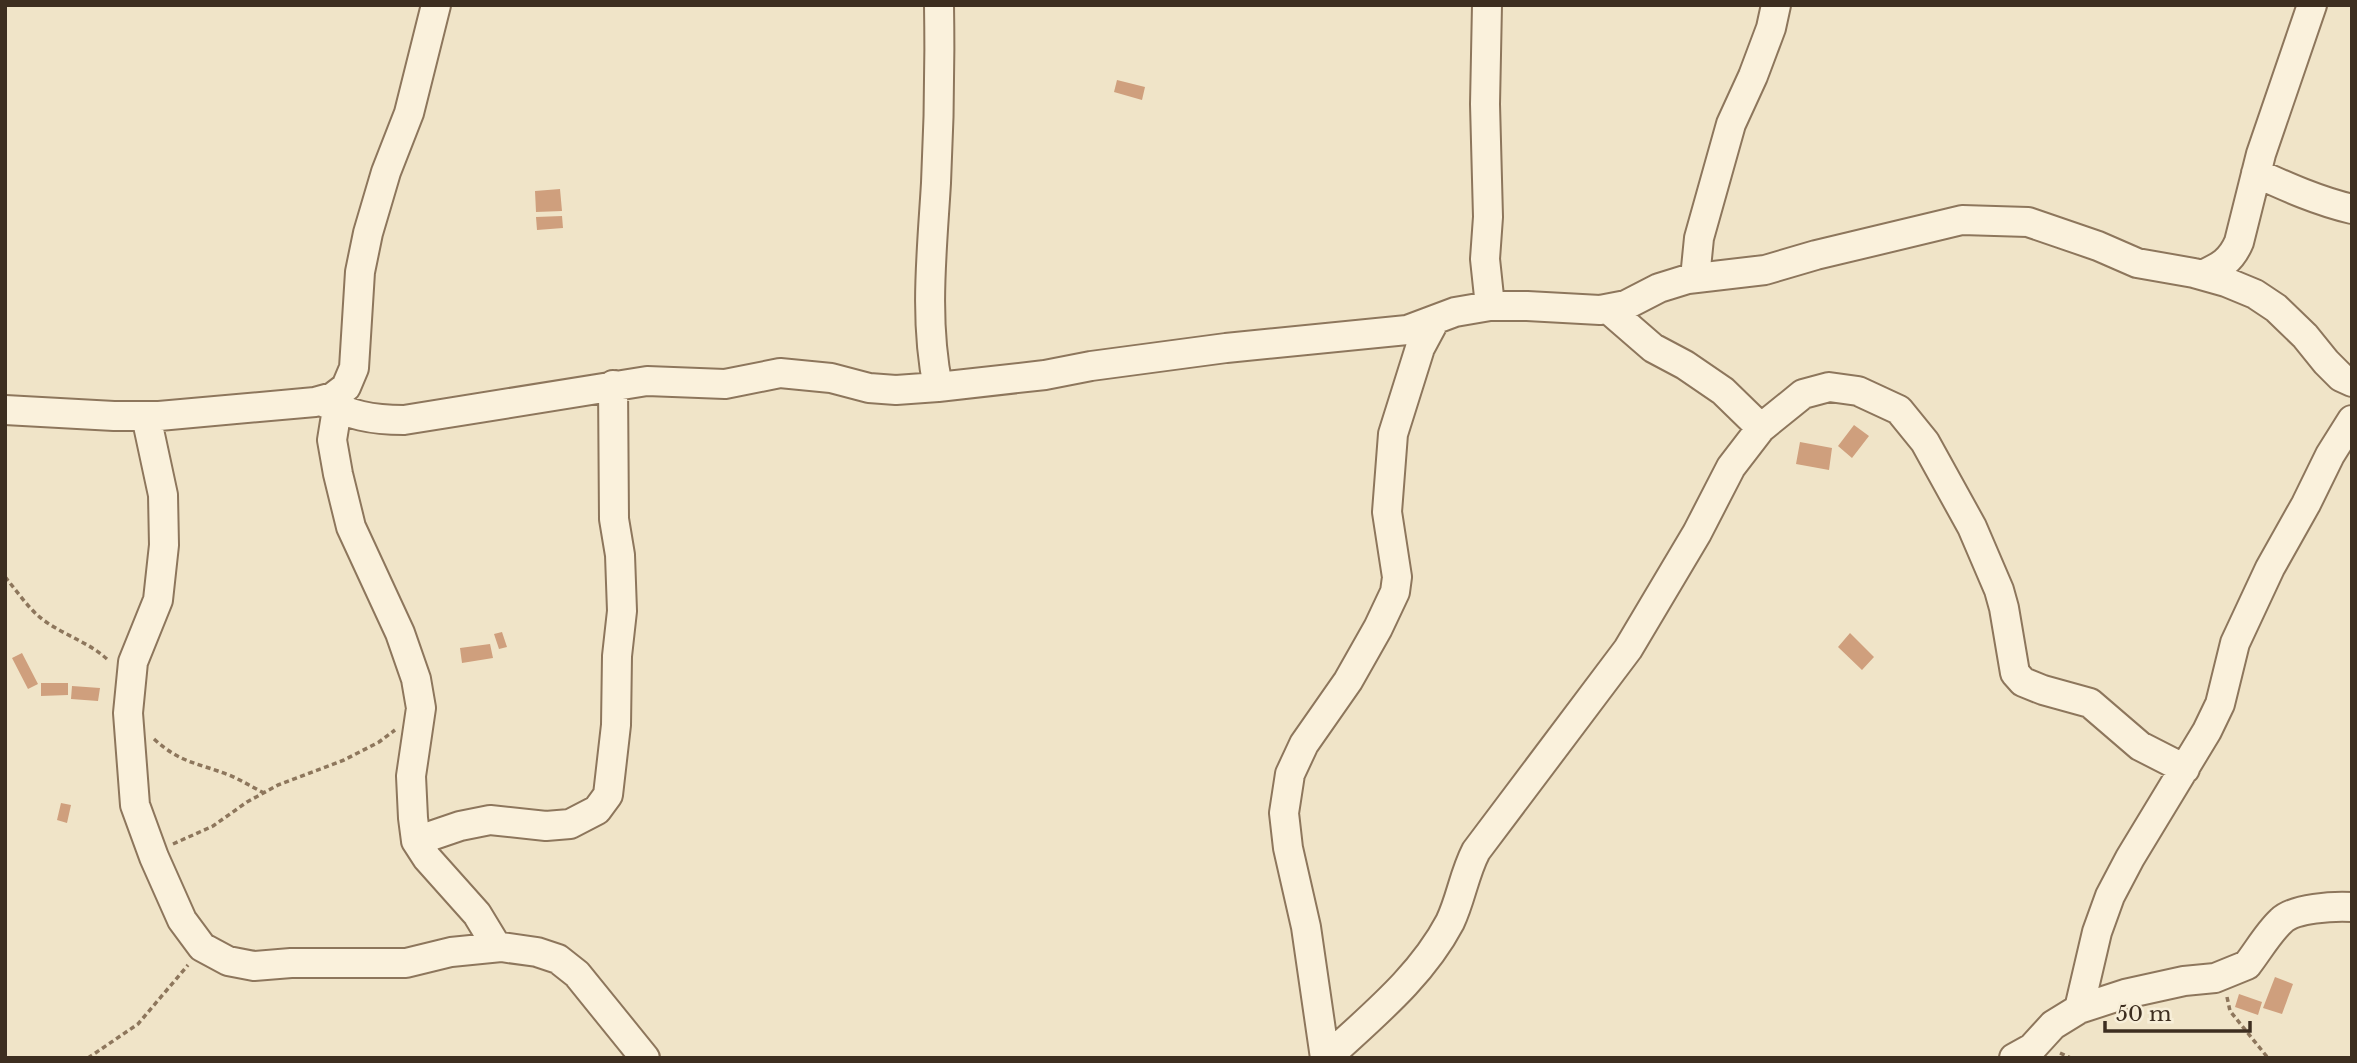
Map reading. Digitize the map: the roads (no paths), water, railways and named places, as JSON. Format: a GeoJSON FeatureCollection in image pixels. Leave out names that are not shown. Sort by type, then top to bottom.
{"type":"FeatureCollection","features":[{"type":"Feature","properties":{"kind":"street"},"geometry":{"type":"LineString","coordinates":[[436,5],[409,113],[386,172],[368,233],[360,272],[354,368],[346,387],[329,405],[338,474],[351,527],[400,632],[416,679],[421,708],[411,776],[416,841],[427,858],[477,914],[497,947]]}},
{"type":"Feature","properties":{"kind":"street"},"geometry":{"type":"LineString","coordinates":[[938,387],[932,342],[930,272],[940,72],[939,5]]}},
{"type":"Feature","properties":{"kind":"street"},"geometry":{"type":"LineString","coordinates":[[1487,5],[1485,117],[1488,216],[1485,259],[1490,306]]}},
{"type":"Feature","properties":{"kind":"street"},"geometry":{"type":"LineString","coordinates":[[1695,278],[1699,238],[1731,124],[1753,76],[1771,28],[1776,5]]}},
{"type":"Feature","properties":{"kind":"street"},"geometry":{"type":"LineString","coordinates":[[2202,275],[2233,256],[2239,242],[2256,173],[2312,5]]}},
{"type":"Feature","properties":{"kind":"street"},"geometry":{"type":"LineString","coordinates":[[2256,173],[2333,205],[2352,209]]}},
{"type":"Feature","properties":{"kind":"street"},"geometry":{"type":"LineString","coordinates":[[5,410],[146,416],[329,405],[349,414],[374,420],[404,420],[647,381],[725,384],[780,373],[831,378],[869,388],[896,390],[938,387],[1045,376],[1091,366],[1213,349],[1407,330],[1455,312],[1490,306],[1608,309],[1626,304],[1659,288],[1695,278],[1765,270],[1962,220],[1981,219],[2028,222],[2098,246],[2137,263],[2202,275],[2255,294],[2276,308],[2305,336],[2326,362],[2342,377],[2352,382]]}},
{"type":"Feature","properties":{"kind":"street"},"geometry":{"type":"LineString","coordinates":[[1608,309],[1653,348],[1685,365],[1723,391],[1761,428]]}},
{"type":"Feature","properties":{"kind":"street"},"geometry":{"type":"LineString","coordinates":[[1326,1058],[1306,927],[1288,848],[1284,813],[1290,774],[1304,744],[1348,681],[1395,592],[1397,577],[1387,512],[1394,434],[1420,348],[1435,320]]}},
{"type":"Feature","properties":{"kind":"street"},"geometry":{"type":"LineString","coordinates":[[416,841],[460,826],[490,820],[545,827],[570,824],[597,810],[608,795],[616,725],[617,656],[622,611],[620,555],[614,519],[613,385]]}},
{"type":"Feature","properties":{"kind":"street"},"geometry":{"type":"LineString","coordinates":[[1326,1058],[1405,987],[1436,944],[1450,921],[1467,869],[1476,851],[1628,649],[1697,533],[1731,467],[1761,428],[1803,394],[1829,387],[1858,391],[1899,410],[1925,443],[1972,527],[2004,608],[2015,673],[2023,682],[2090,703],[2140,746],[2185,769]]}},
{"type":"Feature","properties":{"kind":"street"},"geometry":{"type":"LineString","coordinates":[[146,416],[163,495],[164,545],[158,600],[133,662],[128,713],[135,806],[182,920],[202,947],[228,961],[254,966],[291,963],[406,963],[451,952],[497,947],[537,952],[558,959],[577,974],[645,1058]]}},
{"type":"Feature","properties":{"kind":"street"},"geometry":{"type":"LineString","coordinates":[[2079,1009],[2097,932],[2110,896],[2220,704],[2235,643],[2270,568],[2330,455],[2352,420]]}},
{"type":"Feature","properties":{"kind":"street"},"geometry":{"type":"LineString","coordinates":[[2014,1058],[2032,1048],[2053,1026],[2079,1009],[2125,994],[2184,981],[2215,978],[2241,969],[2247,965],[2280,921],[2290,915],[2352,906]]}}]}
